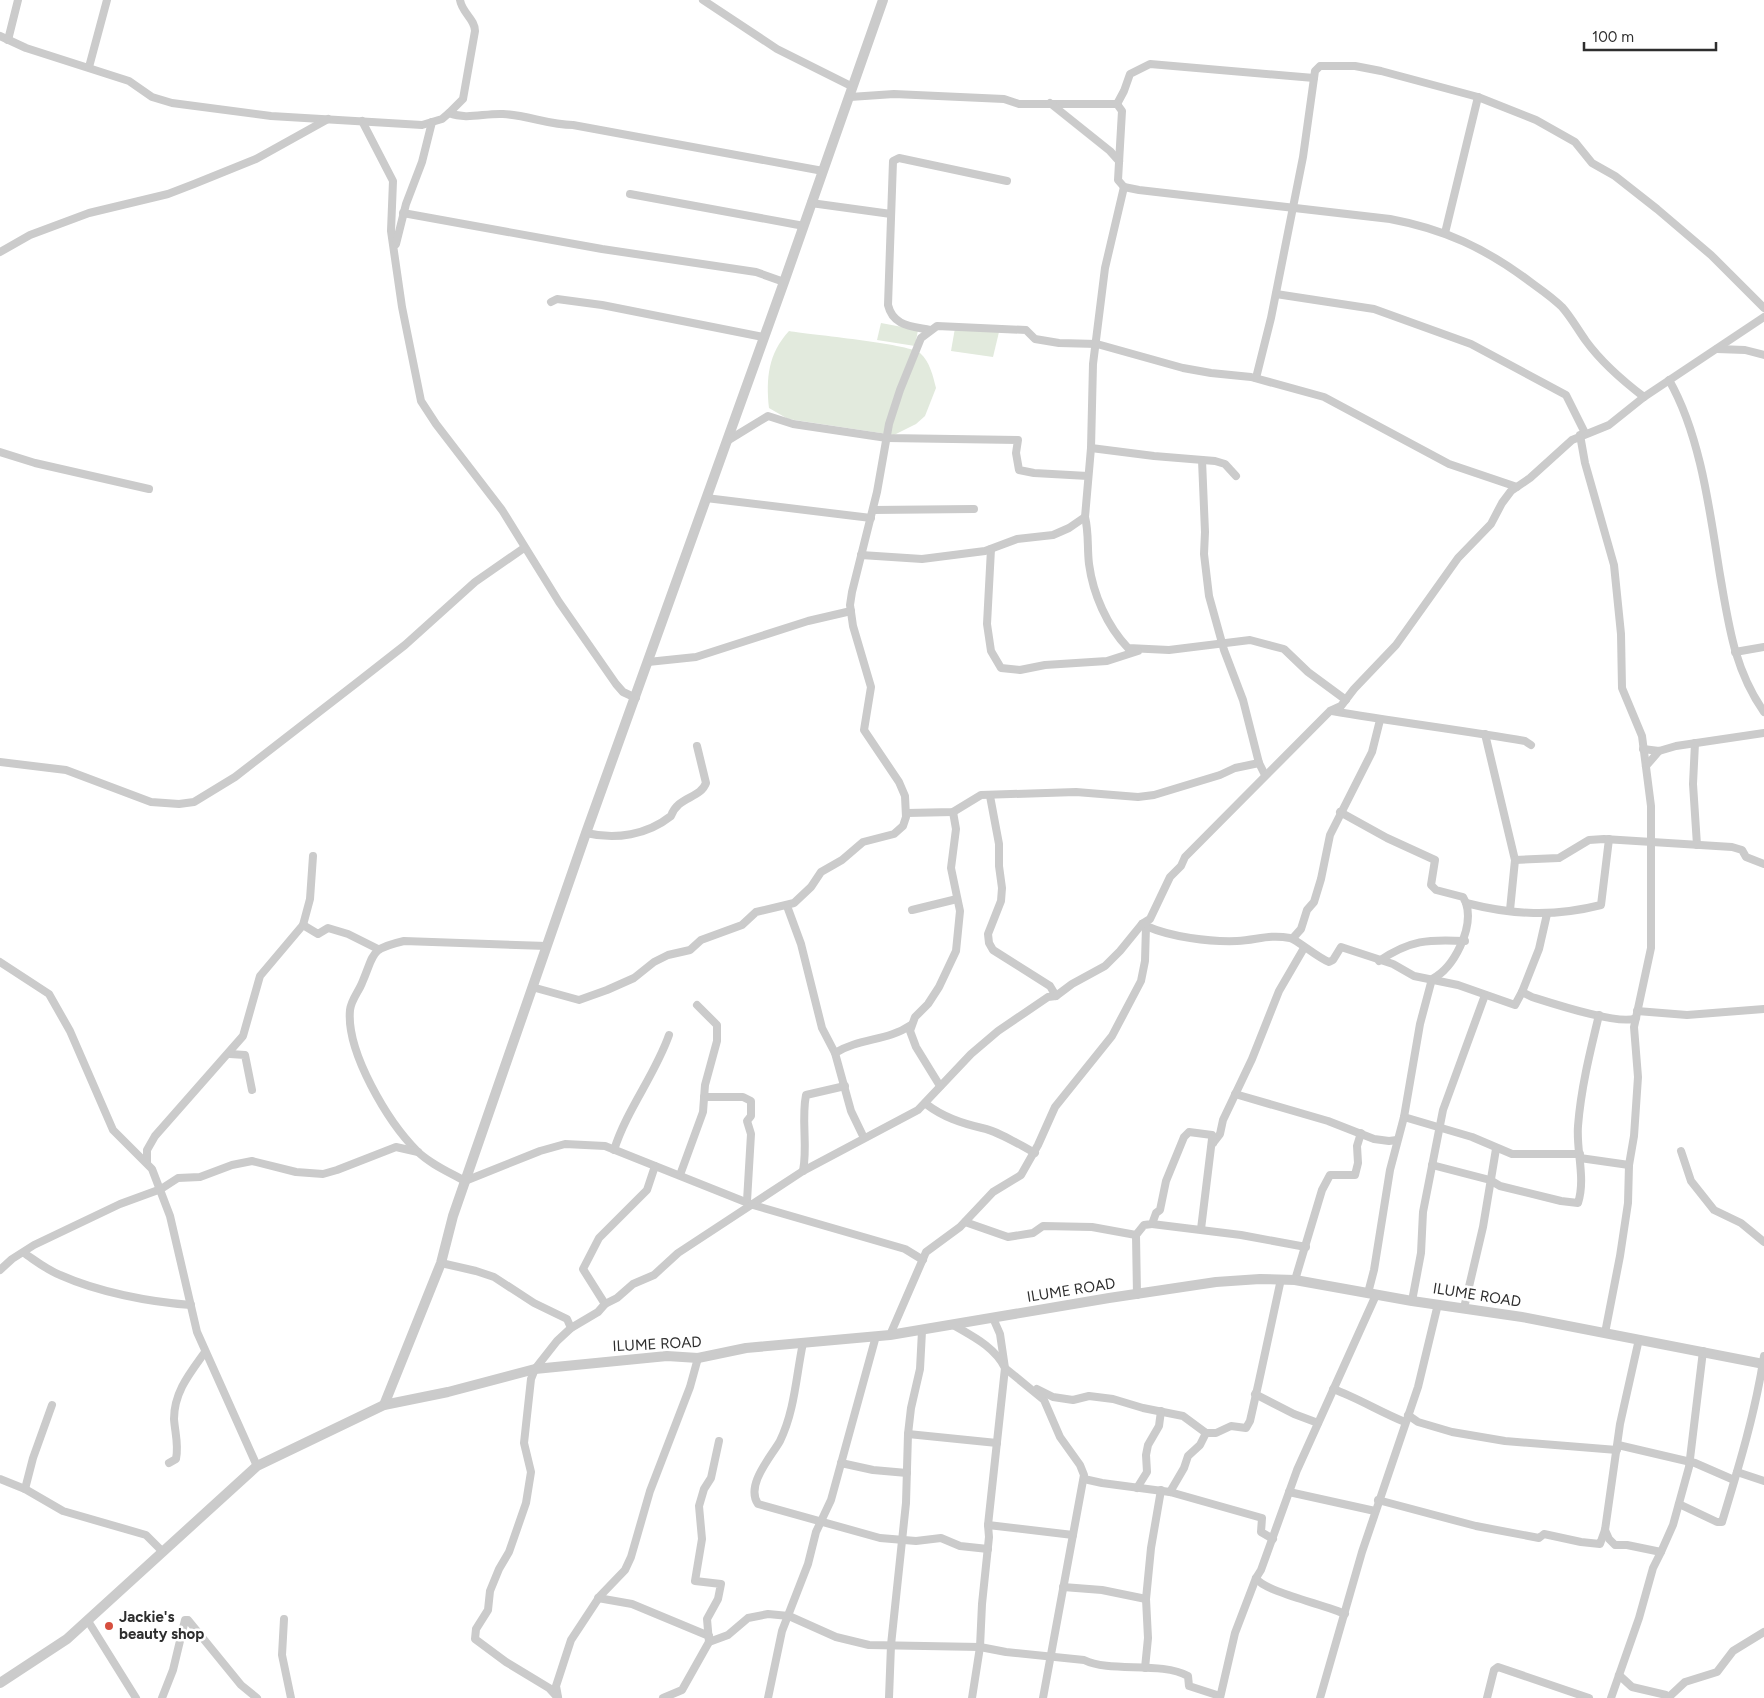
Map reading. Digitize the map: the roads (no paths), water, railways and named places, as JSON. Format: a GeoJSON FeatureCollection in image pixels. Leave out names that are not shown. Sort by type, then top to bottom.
{"type":"FeatureCollection","features":[{"type":"Feature","properties":{"kind":"street"},"geometry":{"type":"LineString","coordinates":[[8,40],[18,0]]}},
{"type":"Feature","properties":{"kind":"street"},"geometry":{"type":"LineString","coordinates":[[89,67],[108,0]]}},
{"type":"Feature","properties":{"kind":"street"},"geometry":{"type":"LineString","coordinates":[[0,36],[129,81],[152,97],[172,103],[271,116],[330,118],[422,125],[442,119],[463,99],[475,31],[474,22],[464,12],[460,0]]}},
{"type":"Feature","properties":{"kind":"street"},"geometry":{"type":"LineString","coordinates":[[703,0],[777,49],[852,92],[1004,99],[1019,104],[1117,104]]}},
{"type":"Feature","properties":{"kind":"street"},"geometry":{"type":"LineString","coordinates":[[384,1405],[441,1263],[453,1216],[532,987],[852,92],[882,0]]}},
{"type":"Feature","properties":{"kind":"street"},"geometry":{"type":"LineString","coordinates":[[1117,104],[1130,74],[1150,64],[1314,78]]}},
{"type":"Feature","properties":{"kind":"street"},"geometry":{"type":"LineString","coordinates":[[1256,378],[1276,294],[1291,208],[1303,157],[1315,71],[1320,66],[1354,66],[1478,97],[1536,120],[1574,142],[1592,163],[1615,176],[1711,255],[1764,308]]}},
{"type":"Feature","properties":{"kind":"street"},"geometry":{"type":"LineString","coordinates":[[1445,233],[1478,97]]}},
{"type":"Feature","properties":{"kind":"street"},"geometry":{"type":"LineString","coordinates":[[1050,103],[1110,151],[1119,161]]}},
{"type":"Feature","properties":{"kind":"street"},"geometry":{"type":"LineString","coordinates":[[1117,104],[1122,111],[1118,180],[1124,187],[1390,219],[1420,225],[1445,233],[1485,250],[1552,298],[1569,315],[1586,341],[1604,362],[1644,397]]}},
{"type":"Feature","properties":{"kind":"street"},"geometry":{"type":"LineString","coordinates":[[449,113],[459,117],[503,114],[554,126],[573,126],[823,171]]}},
{"type":"Feature","properties":{"kind":"street"},"geometry":{"type":"LineString","coordinates":[[0,252],[30,235],[89,213],[168,194],[256,159],[330,118]]}},
{"type":"Feature","properties":{"kind":"street"},"geometry":{"type":"LineString","coordinates":[[362,121],[393,181],[391,231],[402,307],[421,401],[436,424],[502,510],[524,548],[616,684],[624,692],[636,698]]}},
{"type":"Feature","properties":{"kind":"street"},"geometry":{"type":"LineString","coordinates":[[395,253],[403,214],[422,162],[432,122]]}},
{"type":"Feature","properties":{"kind":"street"},"geometry":{"type":"LineString","coordinates":[[930,330],[897,322],[890,315],[888,305],[895,159],[1007,181]]}},
{"type":"Feature","properties":{"kind":"street"},"geometry":{"type":"LineString","coordinates":[[1124,187],[1105,268],[1093,364],[1091,448],[1085,517],[1089,533],[1089,564],[1108,623],[1128,648],[1141,650],[1169,650],[1250,640],[1284,649],[1308,672],[1346,700]]}},
{"type":"Feature","properties":{"kind":"street"},"geometry":{"type":"LineString","coordinates":[[630,194],[804,226]]}},
{"type":"Feature","properties":{"kind":"street"},"geometry":{"type":"LineString","coordinates":[[811,203],[891,214]]}},
{"type":"Feature","properties":{"kind":"street"},"geometry":{"type":"LineString","coordinates":[[403,214],[756,272],[784,282]]}},
{"type":"Feature","properties":{"kind":"street"},"geometry":{"type":"LineString","coordinates":[[1276,294],[1374,309],[1471,344],[1566,395],[1583,434],[1588,471],[1606,530],[1614,565],[1621,623],[1622,688],[1628,705],[1639,725],[1651,806],[1651,948],[1636,1014],[1634,1038],[1637,1085],[1634,1136],[1628,1165],[1628,1203],[1625,1231],[1605,1332]]}},
{"type":"Feature","properties":{"kind":"street"},"geometry":{"type":"LineString","coordinates":[[550,302],[557,299],[602,305],[763,337]]}},
{"type":"Feature","properties":{"kind":"street"},"geometry":{"type":"LineString","coordinates":[[558,1698],[549,1688],[506,1662],[475,1638],[476,1629],[488,1610],[490,1591],[509,1552],[526,1504],[531,1472],[524,1443],[531,1379],[535,1369],[572,1328],[598,1312],[605,1304],[617,1298],[633,1284],[654,1275],[678,1253],[750,1203],[803,1171],[906,1118],[926,1104],[940,1086],[998,1031],[1048,997],[1056,996],[1072,984],[1105,966],[1150,919],[1170,877],[1181,866],[1185,857],[1330,711],[1341,706],[1354,689],[1396,645],[1458,558],[1491,524],[1506,497],[1562,447],[1583,434],[1609,425],[1644,397],[1764,318]]}},
{"type":"Feature","properties":{"kind":"street"},"geometry":{"type":"LineString","coordinates":[[532,987],[572,999],[593,996],[634,978],[645,967],[661,959],[690,950],[701,940],[742,925],[756,912],[794,903],[811,887],[821,872],[842,860],[863,842],[894,834],[903,826],[907,814],[902,788],[864,730],[870,699],[870,678],[853,626],[851,612],[852,592],[872,514],[887,438],[900,390],[921,338],[937,326],[946,324],[1000,327],[1012,331],[1026,330],[1035,339],[1059,343],[1097,344],[1190,369],[1256,378],[1324,397],[1449,464],[1517,487]]}},
{"type":"Feature","properties":{"kind":"street"},"geometry":{"type":"LineString","coordinates":[[1717,349],[1745,350],[1764,356]]}},
{"type":"Feature","properties":{"kind":"street"},"geometry":{"type":"LineString","coordinates":[[1669,380],[1686,416],[1703,481],[1735,652],[1744,680],[1764,712]]}},
{"type":"Feature","properties":{"kind":"street"},"geometry":{"type":"LineString","coordinates":[[727,441],[768,416],[793,424],[887,438],[1018,440],[1016,453],[1019,470],[1034,474],[1088,476]]}},
{"type":"Feature","properties":{"kind":"street"},"geometry":{"type":"LineString","coordinates":[[1091,448],[1221,462],[1236,476]]}},
{"type":"Feature","properties":{"kind":"street"},"geometry":{"type":"LineString","coordinates":[[0,452],[35,463],[149,489]]}},
{"type":"Feature","properties":{"kind":"street"},"geometry":{"type":"LineString","coordinates":[[1202,460],[1204,554],[1209,596],[1222,643],[1240,692],[1259,763],[1265,775]]}},
{"type":"Feature","properties":{"kind":"street"},"geometry":{"type":"LineString","coordinates":[[706,498],[872,514],[974,509]]}},
{"type":"Feature","properties":{"kind":"street"},"geometry":{"type":"LineString","coordinates":[[861,556],[922,559],[991,549],[1018,539],[1053,535],[1070,528],[1085,517]]}},
{"type":"Feature","properties":{"kind":"street"},"geometry":{"type":"LineString","coordinates":[[0,762],[72,772],[151,802],[179,804],[194,802],[235,776],[360,682],[475,582],[524,548]]}},
{"type":"Feature","properties":{"kind":"street"},"geometry":{"type":"LineString","coordinates":[[991,549],[987,624],[991,651],[1002,668],[1020,670],[1045,665],[1107,661],[1141,650]]}},
{"type":"Feature","properties":{"kind":"street"},"geometry":{"type":"LineString","coordinates":[[648,662],[696,658],[808,621],[851,612]]}},
{"type":"Feature","properties":{"kind":"street"},"geometry":{"type":"LineString","coordinates":[[1735,652],[1764,647]]}},
{"type":"Feature","properties":{"kind":"street"},"geometry":{"type":"LineString","coordinates":[[1330,711],[1380,720],[1485,734],[1525,741],[1531,745]]}},
{"type":"Feature","properties":{"kind":"street"},"geometry":{"type":"LineString","coordinates":[[1293,938],[1301,929],[1307,910],[1314,902],[1330,835],[1372,752],[1380,720]]}},
{"type":"Feature","properties":{"kind":"street"},"geometry":{"type":"LineString","coordinates":[[1643,749],[1659,751],[1695,743],[1764,733]]}},
{"type":"Feature","properties":{"kind":"street"},"geometry":{"type":"LineString","coordinates":[[1485,734],[1515,860],[1510,910]]}},
{"type":"Feature","properties":{"kind":"street"},"geometry":{"type":"LineString","coordinates":[[1695,743],[1694,784],[1697,845]]}},
{"type":"Feature","properties":{"kind":"street"},"geometry":{"type":"LineString","coordinates":[[586,833],[608,837],[623,836],[641,832],[671,816],[674,807],[704,788],[706,783],[698,746]]}},
{"type":"Feature","properties":{"kind":"street"},"geometry":{"type":"LineString","coordinates":[[1646,766],[1659,751]]}},
{"type":"Feature","properties":{"kind":"street"},"geometry":{"type":"LineString","coordinates":[[907,814],[953,812],[980,795],[1076,792],[1138,797],[1154,795],[1220,775],[1235,768],[1259,763]]}},
{"type":"Feature","properties":{"kind":"street"},"geometry":{"type":"LineString","coordinates":[[990,796],[999,844],[1002,888],[1001,901],[988,934],[989,943],[993,950],[1050,986],[1056,996]]}},
{"type":"Feature","properties":{"kind":"street"},"geometry":{"type":"LineString","coordinates":[[835,1053],[854,1043],[877,1040],[902,1031],[911,1025],[928,1004],[954,958],[959,933],[960,911],[951,868],[956,829],[953,812]]}},
{"type":"Feature","properties":{"kind":"street"},"geometry":{"type":"LineString","coordinates":[[598,1598],[632,1604],[709,1639],[728,1635],[748,1618],[768,1614],[789,1616],[836,1637],[869,1645],[980,1647],[1052,1658],[1084,1660],[1096,1666],[1126,1665],[1186,1674],[1189,1678],[1189,1686],[1220,1697],[1235,1633],[1273,1538],[1289,1492],[1372,1294],[1397,1140],[1404,1117],[1420,1024],[1432,980],[1442,974],[1465,940],[1468,910],[1466,904],[1463,897],[1436,890],[1431,886],[1435,860],[1387,838],[1340,812]]}},
{"type":"Feature","properties":{"kind":"street"},"geometry":{"type":"LineString","coordinates":[[1515,860],[1559,858],[1589,840],[1609,839],[1732,847],[1742,850],[1746,857],[1764,864]]}},
{"type":"Feature","properties":{"kind":"street"},"geometry":{"type":"LineString","coordinates":[[1466,904],[1491,909],[1547,914],[1601,905],[1609,839]]}},
{"type":"Feature","properties":{"kind":"street"},"geometry":{"type":"LineString","coordinates":[[147,1162],[147,1150],[155,1136],[230,1054],[246,1030],[260,976],[303,925],[310,899],[313,856]]}},
{"type":"Feature","properties":{"kind":"street"},"geometry":{"type":"LineString","coordinates":[[912,910],[957,899]]}},
{"type":"Feature","properties":{"kind":"street"},"geometry":{"type":"LineString","coordinates":[[787,906],[799,937],[822,1028],[835,1053],[851,1111],[864,1138]]}},
{"type":"Feature","properties":{"kind":"street"},"geometry":{"type":"LineString","coordinates":[[1144,925],[1162,934],[1220,941],[1239,941],[1268,936],[1293,938],[1304,948],[1329,962],[1333,960],[1341,947],[1393,964],[1414,976],[1458,985],[1515,1005],[1539,949],[1547,914]]}},
{"type":"Feature","properties":{"kind":"street"},"geometry":{"type":"LineString","coordinates":[[303,925],[318,934],[328,928],[348,934],[378,949]]}},
{"type":"Feature","properties":{"kind":"street"},"geometry":{"type":"LineString","coordinates":[[890,1335],[926,1252],[965,1222],[992,1192],[1021,1175],[1035,1153],[1055,1107],[1104,1048],[1140,981],[1145,961],[1144,925]]}},
{"type":"Feature","properties":{"kind":"street"},"geometry":{"type":"LineString","coordinates":[[1379,961],[1398,949],[1415,942],[1439,939],[1465,940]]}},
{"type":"Feature","properties":{"kind":"street"},"geometry":{"type":"LineString","coordinates":[[418,1152],[395,1126],[364,1073],[350,1021],[352,1002],[373,954],[378,949],[404,941],[547,946]]}},
{"type":"Feature","properties":{"kind":"street"},"geometry":{"type":"LineString","coordinates":[[1212,1135],[1213,1143],[1220,1134],[1223,1120],[1252,1059],[1279,991],[1304,948]]}},
{"type":"Feature","properties":{"kind":"street"},"geometry":{"type":"LineString","coordinates":[[0,962],[49,994],[80,1054],[108,1121],[120,1138],[147,1162],[161,1189],[175,1233],[191,1306],[205,1352],[234,1411],[257,1466]]}},
{"type":"Feature","properties":{"kind":"street"},"geometry":{"type":"LineString","coordinates":[[1522,992],[1555,1004],[1629,1021],[1636,1014],[1687,1015],[1764,1009]]}},
{"type":"Feature","properties":{"kind":"street"},"geometry":{"type":"LineString","coordinates":[[1412,1301],[1421,1253],[1424,1212],[1440,1127],[1448,1097],[1485,995]]}},
{"type":"Feature","properties":{"kind":"street"},"geometry":{"type":"LineString","coordinates":[[680,1176],[698,1130],[705,1084],[718,1029],[715,1020],[697,1005]]}},
{"type":"Feature","properties":{"kind":"street"},"geometry":{"type":"LineString","coordinates":[[1432,1165],[1490,1180],[1500,1186],[1575,1204],[1579,1201],[1582,1166],[1578,1132],[1581,1092],[1599,1015]]}},
{"type":"Feature","properties":{"kind":"street"},"geometry":{"type":"LineString","coordinates":[[911,1025],[911,1038],[940,1086]]}},
{"type":"Feature","properties":{"kind":"street"},"geometry":{"type":"LineString","coordinates":[[614,1150],[626,1118],[651,1076],[669,1035]]}},
{"type":"Feature","properties":{"kind":"street"},"geometry":{"type":"LineString","coordinates":[[230,1054],[245,1055],[252,1090]]}},
{"type":"Feature","properties":{"kind":"street"},"geometry":{"type":"LineString","coordinates":[[803,1171],[806,1153],[804,1108],[806,1095],[844,1086]]}},
{"type":"Feature","properties":{"kind":"street"},"geometry":{"type":"LineString","coordinates":[[1235,1094],[1361,1133],[1374,1139],[1397,1140]]}},
{"type":"Feature","properties":{"kind":"street"},"geometry":{"type":"LineString","coordinates":[[704,1097],[743,1097],[751,1101],[751,1116],[747,1121],[751,1134],[750,1203]]}},
{"type":"Feature","properties":{"kind":"street"},"geometry":{"type":"LineString","coordinates":[[926,1104],[965,1125],[989,1131],[1035,1153]]}},
{"type":"Feature","properties":{"kind":"street"},"geometry":{"type":"LineString","coordinates":[[1404,1117],[1472,1137],[1496,1149],[1512,1154],[1580,1156],[1628,1165]]}},
{"type":"Feature","properties":{"kind":"street"},"geometry":{"type":"LineString","coordinates":[[1152,1224],[1156,1213],[1160,1210],[1166,1181],[1184,1137],[1189,1132],[1212,1135]]}},
{"type":"Feature","properties":{"kind":"street"},"geometry":{"type":"LineString","coordinates":[[1295,1280],[1322,1190],[1330,1176],[1355,1175],[1358,1163],[1357,1146],[1361,1133]]}},
{"type":"Feature","properties":{"kind":"street"},"geometry":{"type":"LineString","coordinates":[[1201,1229],[1212,1135]]}},
{"type":"Feature","properties":{"kind":"street"},"geometry":{"type":"LineString","coordinates":[[465,1181],[540,1151],[565,1144],[590,1144],[614,1150],[750,1203],[905,1249],[923,1260]]}},
{"type":"Feature","properties":{"kind":"street"},"geometry":{"type":"LineString","coordinates":[[0,1270],[12,1258],[24,1253],[34,1245],[92,1217],[161,1189],[178,1178],[200,1177],[232,1165],[252,1161],[313,1174],[337,1170],[396,1146],[418,1152],[465,1181]]}},
{"type":"Feature","properties":{"kind":"street"},"geometry":{"type":"LineString","coordinates":[[1464,1308],[1483,1227],[1496,1149]]}},
{"type":"Feature","properties":{"kind":"street"},"geometry":{"type":"LineString","coordinates":[[1681,1151],[1690,1181],[1714,1210],[1741,1222],[1764,1242]]}},
{"type":"Feature","properties":{"kind":"street"},"geometry":{"type":"LineString","coordinates":[[605,1304],[583,1269],[599,1238],[647,1190],[655,1166]]}},
{"type":"Feature","properties":{"kind":"street"},"geometry":{"type":"LineString","coordinates":[[965,1222],[1008,1237],[1033,1233],[1043,1226],[1092,1227],[1136,1236]]}},
{"type":"Feature","properties":{"kind":"street"},"geometry":{"type":"LineString","coordinates":[[1137,1295],[1136,1236],[1144,1225],[1152,1224],[1201,1229],[1306,1247]]}},
{"type":"Feature","properties":{"kind":"street"},"geometry":{"type":"LineString","coordinates":[[24,1253],[60,1275],[82,1283],[165,1303],[191,1306]]}},
{"type":"Feature","properties":{"kind":"street"},"geometry":{"type":"LineString","coordinates":[[441,1263],[476,1271],[494,1278],[534,1303],[567,1319],[572,1328]]}},
{"type":"Feature","properties":{"kind":"street"},"geometry":{"type":"LineString","coordinates":[[1023,1384],[1053,1397],[1073,1400],[1089,1396],[1113,1399],[1183,1416],[1206,1433],[1216,1433],[1231,1426],[1246,1428],[1250,1421],[1281,1279]]}},
{"type":"Feature","properties":{"kind":"street","name":"ILUME ROAD"},"geometry":{"type":"LineString","coordinates":[[0,1683],[67,1639],[257,1466],[384,1405],[448,1392],[535,1369],[667,1356],[698,1358],[746,1348],[890,1335],[1216,1282],[1281,1279],[1464,1308],[1764,1361]]}},
{"type":"Feature","properties":{"kind":"street"},"geometry":{"type":"LineString","coordinates":[[1320,1698],[1331,1652],[1345,1614],[1378,1500],[1391,1471],[1418,1387],[1438,1304]]}},
{"type":"Feature","properties":{"kind":"street"},"geometry":{"type":"LineString","coordinates":[[972,1698],[980,1647],[988,1549],[988,1525],[1005,1368],[1000,1334],[993,1318]]}},
{"type":"Feature","properties":{"kind":"street"},"geometry":{"type":"LineString","coordinates":[[953,1325],[986,1346],[1000,1358],[1005,1368],[1044,1400],[1060,1437],[1080,1465],[1084,1479],[1044,1698]]}},
{"type":"Feature","properties":{"kind":"street"},"geometry":{"type":"LineString","coordinates":[[889,1698],[891,1645],[902,1540],[908,1434],[911,1408],[920,1369],[922,1331]]}},
{"type":"Feature","properties":{"kind":"street"},"geometry":{"type":"LineString","coordinates":[[768,1698],[782,1631],[808,1564],[821,1520],[831,1500],[876,1336]]}},
{"type":"Feature","properties":{"kind":"street"},"geometry":{"type":"LineString","coordinates":[[1378,1500],[1476,1526],[1539,1538],[1544,1534],[1597,1545],[1601,1542],[1605,1530],[1617,1447],[1639,1339]]}},
{"type":"Feature","properties":{"kind":"street"},"geometry":{"type":"LineString","coordinates":[[804,1343],[791,1414],[780,1440],[758,1479],[755,1496],[758,1504],[821,1520],[861,1534],[916,1542],[942,1538],[960,1546],[988,1549]]}},
{"type":"Feature","properties":{"kind":"street"},"geometry":{"type":"LineString","coordinates":[[1611,1698],[1653,1568],[1680,1504],[1689,1462],[1703,1351]]}},
{"type":"Feature","properties":{"kind":"street"},"geometry":{"type":"LineString","coordinates":[[169,1463],[176,1459],[178,1449],[174,1417],[181,1386],[205,1352]]}},
{"type":"Feature","properties":{"kind":"street"},"geometry":{"type":"LineString","coordinates":[[558,1698],[556,1686],[571,1640],[598,1598],[625,1570],[631,1557],[650,1491],[690,1387],[698,1358]]}},
{"type":"Feature","properties":{"kind":"street"},"geometry":{"type":"LineString","coordinates":[[1680,1504],[1721,1523],[1753,1421],[1764,1361]]}},
{"type":"Feature","properties":{"kind":"street"},"geometry":{"type":"LineString","coordinates":[[1333,1389],[1360,1398],[1375,1409],[1452,1432],[1505,1441],[1617,1447],[1689,1462],[1735,1476],[1764,1481]]}},
{"type":"Feature","properties":{"kind":"street"},"geometry":{"type":"LineString","coordinates":[[1255,1394],[1294,1414],[1318,1423]]}},
{"type":"Feature","properties":{"kind":"street"},"geometry":{"type":"LineString","coordinates":[[25,1489],[33,1458],[52,1405]]}},
{"type":"Feature","properties":{"kind":"street"},"geometry":{"type":"LineString","coordinates":[[1137,1488],[1147,1472],[1147,1450],[1159,1426],[1161,1411]]}},
{"type":"Feature","properties":{"kind":"street"},"geometry":{"type":"LineString","coordinates":[[1170,1492],[1184,1468],[1188,1456],[1200,1445],[1206,1433]]}},
{"type":"Feature","properties":{"kind":"street"},"geometry":{"type":"LineString","coordinates":[[908,1434],[997,1443]]}},
{"type":"Feature","properties":{"kind":"street"},"geometry":{"type":"LineString","coordinates":[[663,1698],[682,1690],[709,1639],[707,1619],[718,1599],[721,1584],[695,1581],[702,1539],[699,1506],[704,1489],[710,1478],[719,1441]]}},
{"type":"Feature","properties":{"kind":"street"},"geometry":{"type":"LineString","coordinates":[[841,1463],[873,1470],[907,1473]]}},
{"type":"Feature","properties":{"kind":"street"},"geometry":{"type":"LineString","coordinates":[[0,1479],[25,1489],[62,1511],[146,1535],[162,1552]]}},
{"type":"Feature","properties":{"kind":"street"},"geometry":{"type":"LineString","coordinates":[[1084,1479],[1161,1490],[1262,1518],[1261,1532],[1273,1538]]}},
{"type":"Feature","properties":{"kind":"street"},"geometry":{"type":"LineString","coordinates":[[1145,1668],[1148,1638],[1146,1599],[1151,1548],[1161,1490]]}},
{"type":"Feature","properties":{"kind":"street"},"geometry":{"type":"LineString","coordinates":[[1289,1492],[1375,1511]]}},
{"type":"Feature","properties":{"kind":"street"},"geometry":{"type":"LineString","coordinates":[[988,1525],[1073,1535]]}},
{"type":"Feature","properties":{"kind":"street"},"geometry":{"type":"LineString","coordinates":[[1605,1530],[1609,1539],[1616,1545],[1628,1545],[1661,1552]]}},
{"type":"Feature","properties":{"kind":"street"},"geometry":{"type":"LineString","coordinates":[[1256,1578],[1259,1583],[1274,1590],[1345,1614]]}},
{"type":"Feature","properties":{"kind":"street"},"geometry":{"type":"LineString","coordinates":[[1063,1587],[1102,1590],[1146,1599]]}},
{"type":"Feature","properties":{"kind":"street"},"geometry":{"type":"LineString","coordinates":[[284,1619],[282,1655],[291,1698]]}},
{"type":"Feature","properties":{"kind":"street"},"geometry":{"type":"LineString","coordinates":[[162,1698],[173,1670],[184,1620],[188,1620],[235,1679],[257,1698]]}},
{"type":"Feature","properties":{"kind":"street"},"geometry":{"type":"LineString","coordinates":[[88,1621],[136,1698]]}},
{"type":"Feature","properties":{"kind":"street"},"geometry":{"type":"LineString","coordinates":[[1619,1675],[1632,1687],[1669,1698],[1685,1682],[1717,1672],[1733,1650],[1764,1632]]}},
{"type":"Feature","properties":{"kind":"street"},"geometry":{"type":"LineString","coordinates":[[1487,1698],[1496,1667],[1589,1698]]}},
{"type":"Feature","properties":{"kind":"street"},"geometry":{"type":"LineString","coordinates":[[547,1698],[549,1688]]}},
{"type":"Feature","properties":{"kind":"place","name":"Jackie's beauty shop"},"geometry":{"type":"Point","coordinates":[109,1626]}}]}
